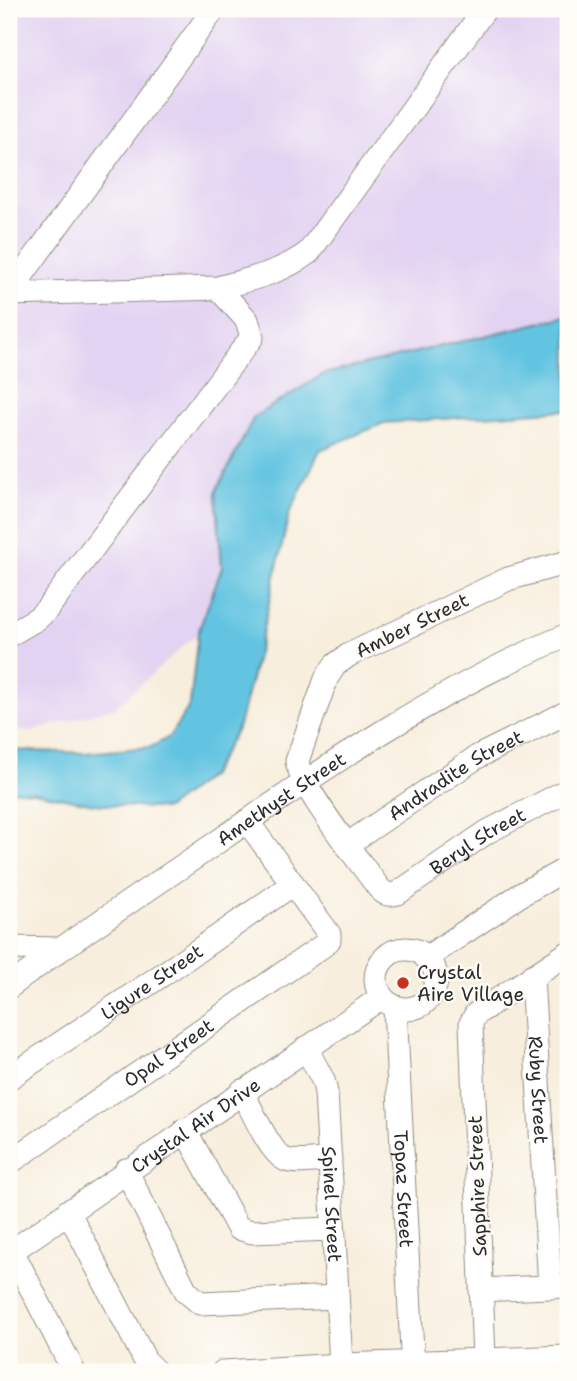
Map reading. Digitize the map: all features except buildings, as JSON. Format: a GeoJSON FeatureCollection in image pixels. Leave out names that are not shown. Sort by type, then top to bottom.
{"type":"FeatureCollection","features":[{"type":"Feature","properties":{"kind":"street"},"geometry":{"type":"LineString","coordinates":[[9,293],[214,9]]}},
{"type":"Feature","properties":{"kind":"street"},"geometry":{"type":"LineString","coordinates":[[9,293],[218,288],[286,266],[309,252],[485,9]]}},
{"type":"Feature","properties":{"kind":"street"},"geometry":{"type":"LineString","coordinates":[[9,635],[23,628],[47,609],[253,337],[247,320],[218,288]]}},
{"type":"Feature","properties":{"kind":"street","name":"Amber Street"},"geometry":{"type":"LineString","coordinates":[[304,781],[297,761],[326,679],[335,665],[349,655],[508,579],[568,562]]}},
{"type":"Feature","properties":{"kind":"street","name":"Amethyst Street"},"geometry":{"type":"LineString","coordinates":[[9,987],[304,781],[417,709],[520,655],[568,635]]}},
{"type":"Feature","properties":{"kind":"street","name":"Andradite Street"},"geometry":{"type":"LineString","coordinates":[[348,844],[477,757],[568,712]]}},
{"type":"Feature","properties":{"kind":"street"},"geometry":{"type":"LineString","coordinates":[[304,781],[348,844]]}},
{"type":"Feature","properties":{"kind":"street","name":"Beryl Street"},"geometry":{"type":"LineString","coordinates":[[348,844],[384,894],[398,894],[487,832],[568,790]]}},
{"type":"Feature","properties":{"kind":"street"},"geometry":{"type":"LineString","coordinates":[[247,821],[293,884]]}},
{"type":"Feature","properties":{"kind":"street"},"geometry":{"type":"LineString","coordinates":[[426,958],[520,895],[568,868]]}},
{"type":"Feature","properties":{"kind":"street","name":"Opal Street"},"geometry":{"type":"LineString","coordinates":[[9,1163],[329,940],[329,934],[293,884]]}},
{"type":"Feature","properties":{"kind":"street","name":"Ligure Street"},"geometry":{"type":"LineString","coordinates":[[9,1078],[293,884]]}},
{"type":"Feature","properties":{"kind":"street"},"geometry":{"type":"LineString","coordinates":[[9,948],[60,949]]}},
{"type":"Feature","properties":{"kind":"street"},"geometry":{"type":"LineString","coordinates":[[399,950],[418,952],[432,966],[435,986],[431,995],[415,1008],[388,1002],[376,978],[382,960],[399,950]]}},
{"type":"Feature","properties":{"kind":"street"},"geometry":{"type":"LineString","coordinates":[[533,976],[568,953]]}},
{"type":"Feature","properties":{"kind":"street","name":"Sapphire Street"},"geometry":{"type":"LineString","coordinates":[[484,1359],[471,1023],[476,1014],[533,976]]}},
{"type":"Feature","properties":{"kind":"street","name":"Ruby Street"},"geometry":{"type":"LineString","coordinates":[[533,976],[559,1287]]}},
{"type":"Feature","properties":{"kind":"street","name":"Crystal Air Drive"},"geometry":{"type":"LineString","coordinates":[[10,1250],[306,1048],[388,1002]]}},
{"type":"Feature","properties":{"kind":"street","name":"Topaz Street"},"geometry":{"type":"LineString","coordinates":[[388,1002],[413,1367]]}},
{"type":"Feature","properties":{"kind":"street","name":"Spinel Street"},"geometry":{"type":"LineString","coordinates":[[306,1048],[323,1080],[326,1092],[341,1364]]}},
{"type":"Feature","properties":{"kind":"street"},"geometry":{"type":"LineString","coordinates":[[242,1091],[275,1152],[285,1160],[330,1160]]}},
{"type":"Feature","properties":{"kind":"street"},"geometry":{"type":"LineString","coordinates":[[185,1130],[238,1228],[253,1232],[333,1229]]}},
{"type":"Feature","properties":{"kind":"street"},"geometry":{"type":"LineString","coordinates":[[126,1170],[186,1291],[200,1303],[337,1297]]}},
{"type":"Feature","properties":{"kind":"street"},"geometry":{"type":"LineString","coordinates":[[68,1211],[146,1362],[156,1372]]}},
{"type":"Feature","properties":{"kind":"street"},"geometry":{"type":"LineString","coordinates":[[10,1250],[74,1372]]}},
{"type":"Feature","properties":{"kind":"street"},"geometry":{"type":"LineString","coordinates":[[481,1290],[559,1287]]}},
{"type":"Feature","properties":{"kind":"street"},"geometry":{"type":"LineString","coordinates":[[223,1372],[341,1364],[413,1367],[484,1359],[557,1362]]}},
{"type":"Feature","properties":{"kind":"shaded area"},"geometry":{"type":"Polygon","coordinates":[[[9,9],[568,9],[568,316],[325,374],[216,492],[222,567],[198,633],[114,708],[33,731],[9,731],[9,9]]]}},
{"type":"Feature","properties":{"kind":"water"},"geometry":{"type":"Polygon","coordinates":[[[568,316],[568,410],[384,423],[320,450],[289,514],[239,725],[211,775],[166,809],[95,804],[9,790],[9,750],[85,753],[151,747],[169,737],[190,705],[198,633],[222,567],[216,492],[254,417],[324,374],[568,316]]]}},
{"type":"Feature","properties":{"kind":"place","name":"Crystal Aire Village"},"geometry":{"type":"Point","coordinates":[403,983]}}]}
